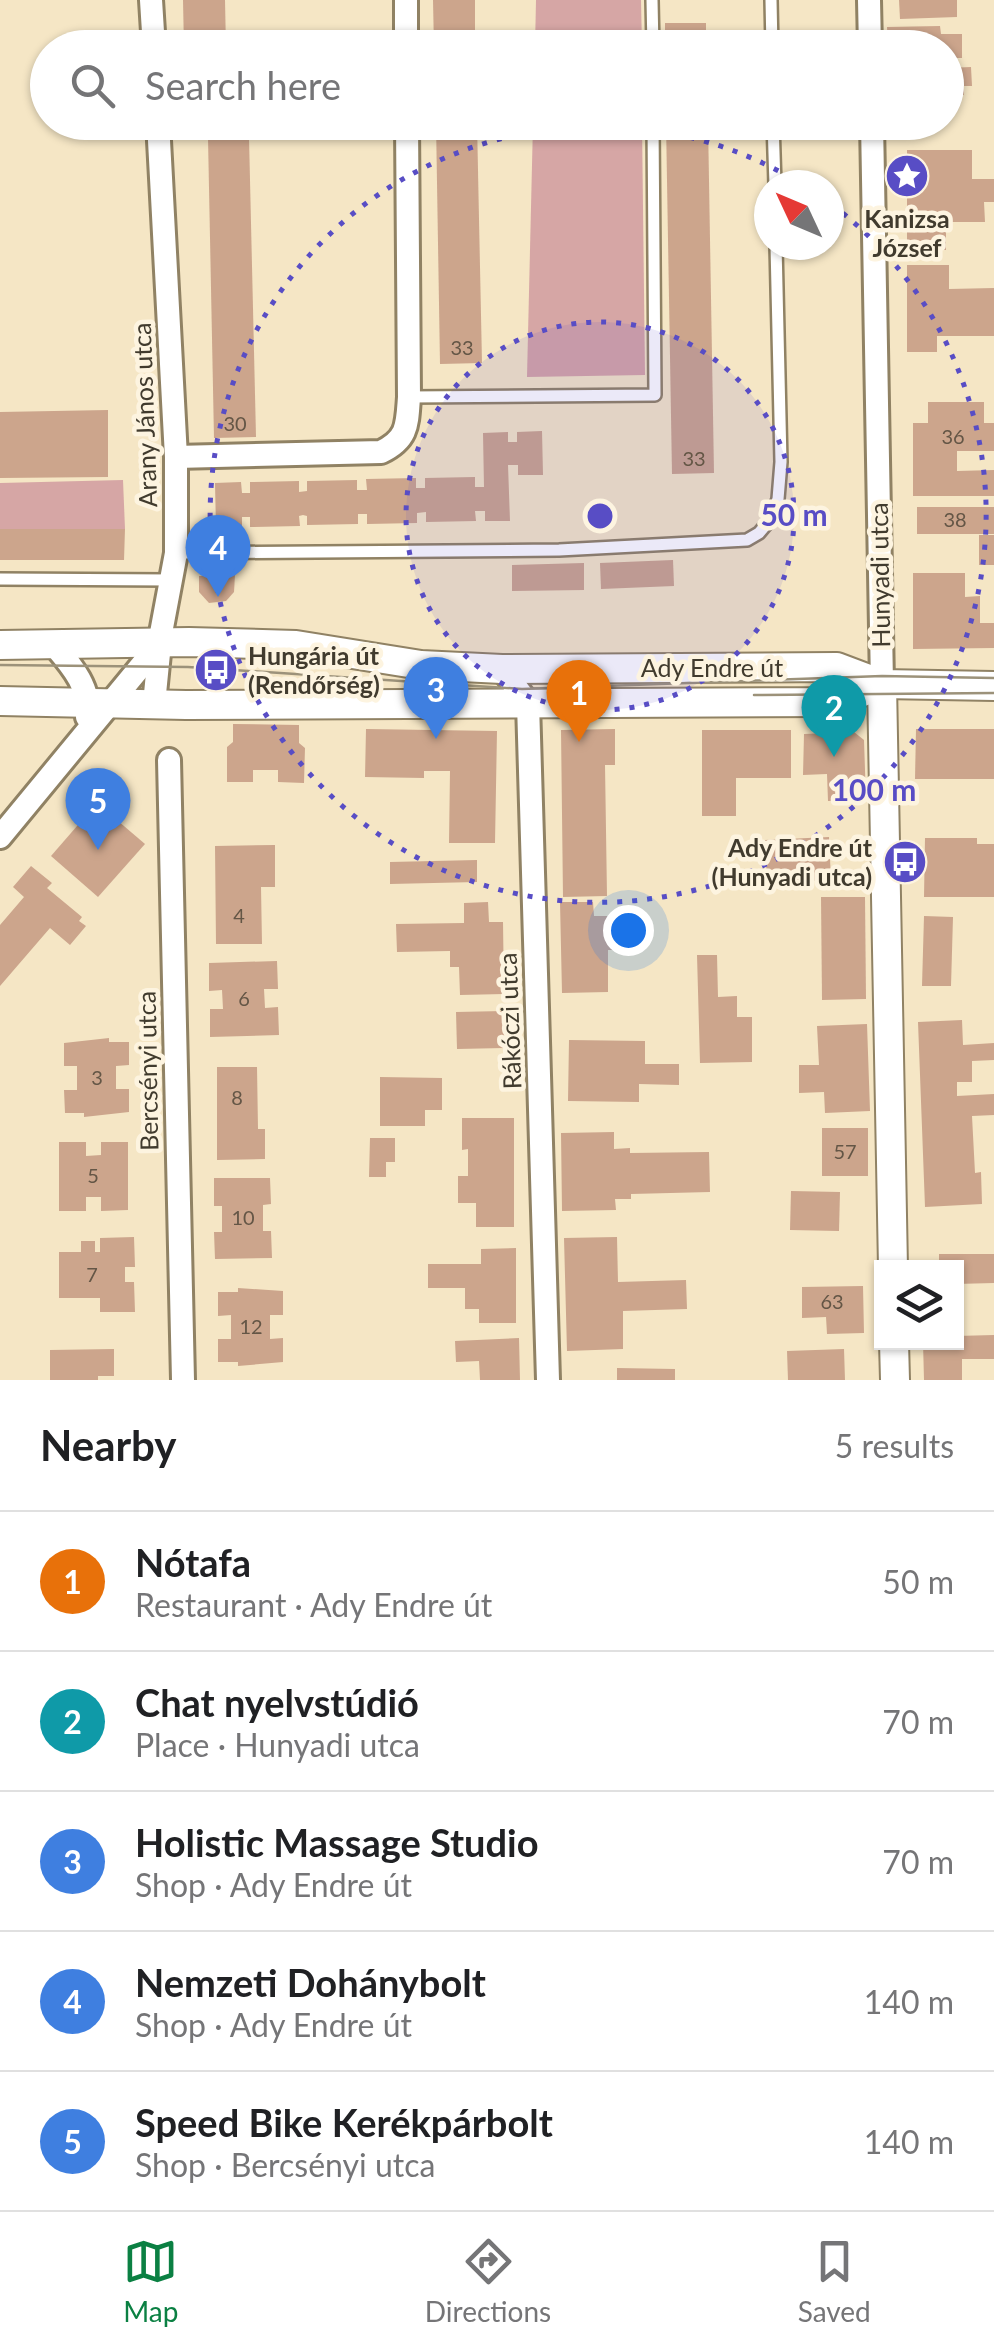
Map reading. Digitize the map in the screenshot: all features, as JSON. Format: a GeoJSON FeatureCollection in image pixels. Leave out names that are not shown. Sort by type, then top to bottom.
{"type":"FeatureCollection","features":[{"type":"Feature","properties":{"kind":"street"},"geometry":{"type":"LineString","coordinates":[[151,0],[153,30]]}},
{"type":"Feature","properties":{"kind":"street"},"geometry":{"type":"LineString","coordinates":[[406,0],[406,30]]}},
{"type":"Feature","properties":{"kind":"street"},"geometry":{"type":"LineString","coordinates":[[870,0],[870,30]]}},
{"type":"Feature","properties":{"kind":"street","name":"Arany János utca"},"geometry":{"type":"LineString","coordinates":[[154,704],[160,642],[176,554],[176,457],[159,140]]}},
{"type":"Feature","properties":{"kind":"street"},"geometry":{"type":"LineString","coordinates":[[176,457],[381,452],[398,444],[407,424],[409,397],[407,140]]}},
{"type":"Feature","properties":{"kind":"street","name":"Hunyadi utca"},"geometry":{"type":"LineString","coordinates":[[872,140],[893,1260]]}},
{"type":"Feature","properties":{"kind":"street"},"geometry":{"type":"LineString","coordinates":[[0,837],[82,740],[100,703],[160,642]]}},
{"type":"Feature","properties":{"kind":"street","name":"Ady Endre út"},"geometry":{"type":"LineString","coordinates":[[0,646],[160,642],[296,645],[421,665],[502,669],[837,667],[882,684],[994,686]]}},
{"type":"Feature","properties":{"kind":"street"},"geometry":{"type":"LineString","coordinates":[[54,645],[100,703]]}},
{"type":"Feature","properties":{"kind":"street"},"geometry":{"type":"LineString","coordinates":[[502,669],[528,703]]}},
{"type":"Feature","properties":{"kind":"street","name":"Ady Endre út"},"geometry":{"type":"LineString","coordinates":[[0,701],[838,702],[882,684]]}},
{"type":"Feature","properties":{"kind":"street","name":"Rákóczi utca"},"geometry":{"type":"LineString","coordinates":[[528,703],[548,1380]]}},
{"type":"Feature","properties":{"kind":"street","name":"Bercsényi utca"},"geometry":{"type":"LineString","coordinates":[[168,760],[183,1380]]}},
{"type":"Feature","properties":{"kind":"street"},"geometry":{"type":"LineString","coordinates":[[894,1350],[895,1380]]}},
{"type":"Feature","properties":{"kind":"lane"},"geometry":{"type":"LineString","coordinates":[[652,0],[652,30]]}},
{"type":"Feature","properties":{"kind":"lane"},"geometry":{"type":"LineString","coordinates":[[770,0],[771,30]]}},
{"type":"Feature","properties":{"kind":"lane"},"geometry":{"type":"LineString","coordinates":[[409,397],[654,394],[653,140]]}},
{"type":"Feature","properties":{"kind":"lane"},"geometry":{"type":"LineString","coordinates":[[774,140],[775,170]]}},
{"type":"Feature","properties":{"kind":"lane"},"geometry":{"type":"LineString","coordinates":[[176,554],[559,550],[746,540],[770,520],[778,499],[781,462],[776,260]]}},
{"type":"Feature","properties":{"kind":"lane"},"geometry":{"type":"LineString","coordinates":[[0,579],[170,580]]}},
{"type":"Feature","properties":{"kind":"shaded area"},"geometry":{"type":"Polygon","coordinates":[[[536,0],[641,0],[642,30],[535,30],[536,0]]]}},
{"type":"Feature","properties":{"kind":"shaded area"},"geometry":{"type":"Polygon","coordinates":[[[533,140],[642,140],[645,375],[527,377],[533,140]]]}},
{"type":"Feature","properties":{"kind":"shaded area"},"geometry":{"type":"Polygon","coordinates":[[[123,480],[125,529],[0,529],[0,483],[123,480]]]}},
{"type":"Feature","properties":{"kind":"building"},"geometry":{"type":"Polygon","coordinates":[[[183,0],[225,0],[226,30],[184,30],[183,0]]]}},
{"type":"Feature","properties":{"kind":"building"},"geometry":{"type":"Polygon","coordinates":[[[433,0],[475,0],[475,30],[434,30],[433,0]]]}},
{"type":"Feature","properties":{"kind":"building"},"geometry":{"type":"Polygon","coordinates":[[[899,0],[957,0],[957,17],[900,19],[899,0]]]}},
{"type":"Feature","properties":{"kind":"building"},"geometry":{"type":"Polygon","coordinates":[[[665,23],[706,23],[706,30],[665,30],[665,23]]]}},
{"type":"Feature","properties":{"kind":"building"},"geometry":{"type":"Polygon","coordinates":[[[940,26],[940,30],[887,30],[887,27],[940,26]]]}},
{"type":"Feature","properties":{"kind":"building"},"geometry":{"type":"Polygon","coordinates":[[[964,67],[971,67],[972,86],[964,86],[964,67]]]}},
{"type":"Feature","properties":{"kind":"building"},"geometry":{"type":"Polygon","coordinates":[[[208,140],[249,140],[256,437],[214,438],[208,140]]]}},
{"type":"Feature","properties":{"kind":"building"},"geometry":{"type":"Polygon","coordinates":[[[436,140],[477,140],[482,363],[440,364],[436,140]]]}},
{"type":"Feature","properties":{"kind":"building"},"geometry":{"type":"Polygon","coordinates":[[[666,140],[708,140],[714,473],[672,474],[666,140]]]}},
{"type":"Feature","properties":{"kind":"building"},"geometry":{"type":"Polygon","coordinates":[[[907,150],[972,150],[972,179],[994,179],[994,202],[984,202],[985,222],[946,222],[946,250],[907,250],[907,150]]]}},
{"type":"Feature","properties":{"kind":"building"},"geometry":{"type":"Polygon","coordinates":[[[907,265],[949,265],[949,289],[994,288],[994,336],[937,336],[937,352],[907,352],[907,265]]]}},
{"type":"Feature","properties":{"kind":"building"},"geometry":{"type":"Polygon","coordinates":[[[928,402],[984,402],[984,423],[994,423],[994,451],[957,451],[957,471],[994,470],[994,496],[913,496],[913,423],[928,423],[928,402]]]}},
{"type":"Feature","properties":{"kind":"building"},"geometry":{"type":"Polygon","coordinates":[[[108,410],[108,477],[0,478],[0,412],[108,410]]]}},
{"type":"Feature","properties":{"kind":"building"},"geometry":{"type":"Polygon","coordinates":[[[542,431],[543,475],[518,475],[518,465],[508,465],[510,521],[485,521],[485,511],[475,511],[476,521],[426,522],[426,512],[417,513],[417,523],[367,524],[367,514],[358,514],[358,524],[307,525],[307,516],[303,515],[299,516],[300,526],[250,527],[250,517],[242,517],[242,527],[216,528],[215,483],[241,482],[242,493],[250,493],[250,482],[299,481],[299,492],[307,491],[307,481],[357,480],[357,490],[367,490],[366,479],[416,478],[416,488],[425,488],[425,478],[475,477],[475,487],[484,487],[483,433],[508,432],[508,442],[517,442],[517,432],[542,431]]]}},
{"type":"Feature","properties":{"kind":"building"},"geometry":{"type":"Polygon","coordinates":[[[917,507],[994,507],[994,534],[917,534],[917,507]]]}},
{"type":"Feature","properties":{"kind":"building"},"geometry":{"type":"Polygon","coordinates":[[[0,529],[125,529],[124,560],[0,560],[0,529]]]}},
{"type":"Feature","properties":{"kind":"building"},"geometry":{"type":"Polygon","coordinates":[[[979,535],[994,535],[994,565],[979,565],[979,535]]]}},
{"type":"Feature","properties":{"kind":"building"},"geometry":{"type":"Polygon","coordinates":[[[673,560],[674,586],[601,589],[600,563],[673,560]]]}},
{"type":"Feature","properties":{"kind":"building"},"geometry":{"type":"Polygon","coordinates":[[[584,563],[584,590],[512,591],[512,565],[584,563]]]}},
{"type":"Feature","properties":{"kind":"building"},"geometry":{"type":"Polygon","coordinates":[[[913,573],[965,573],[965,597],[980,596],[980,623],[994,623],[994,648],[913,649],[913,573]]]}},
{"type":"Feature","properties":{"kind":"building"},"geometry":{"type":"Polygon","coordinates":[[[235,575],[234,592],[226,601],[209,603],[199,592],[199,576],[235,575]]]}},
{"type":"Feature","properties":{"kind":"building"},"geometry":{"type":"Polygon","coordinates":[[[233,724],[299,725],[299,743],[305,748],[304,783],[278,782],[278,770],[253,770],[253,782],[227,782],[227,747],[233,742],[233,724]]]}},
{"type":"Feature","properties":{"kind":"building"},"geometry":{"type":"Polygon","coordinates":[[[366,729],[497,731],[495,843],[449,843],[450,771],[424,771],[424,778],[365,777],[366,729]]]}},
{"type":"Feature","properties":{"kind":"building"},"geometry":{"type":"Polygon","coordinates":[[[615,729],[615,765],[605,765],[607,896],[563,897],[561,730],[615,729]]]}},
{"type":"Feature","properties":{"kind":"building"},"geometry":{"type":"Polygon","coordinates":[[[916,729],[994,729],[994,779],[915,779],[916,729]]]}},
{"type":"Feature","properties":{"kind":"building"},"geometry":{"type":"Polygon","coordinates":[[[702,730],[791,730],[791,778],[736,778],[736,816],[702,816],[702,730]]]}},
{"type":"Feature","properties":{"kind":"building"},"geometry":{"type":"Polygon","coordinates":[[[854,732],[864,740],[866,800],[828,801],[827,774],[803,775],[804,734],[854,732]]]}},
{"type":"Feature","properties":{"kind":"building"},"geometry":{"type":"Polygon","coordinates":[[[97,803],[145,844],[98,897],[51,856],[97,803]]]}},
{"type":"Feature","properties":{"kind":"building"},"geometry":{"type":"Polygon","coordinates":[[[829,837],[831,880],[767,883],[765,840],[829,837]]]}},
{"type":"Feature","properties":{"kind":"building"},"geometry":{"type":"Polygon","coordinates":[[[925,838],[977,838],[977,844],[994,844],[994,897],[924,897],[925,838]]]}},
{"type":"Feature","properties":{"kind":"building"},"geometry":{"type":"Polygon","coordinates":[[[275,845],[275,887],[261,887],[262,944],[216,944],[215,846],[275,845]]]}},
{"type":"Feature","properties":{"kind":"building"},"geometry":{"type":"Polygon","coordinates":[[[477,860],[477,882],[390,884],[390,862],[477,860]]]}},
{"type":"Feature","properties":{"kind":"building"},"geometry":{"type":"Polygon","coordinates":[[[31,866],[52,883],[47,888],[82,917],[79,921],[86,926],[70,945],[50,928],[0,986],[0,925],[24,897],[13,887],[31,866]]]}},
{"type":"Feature","properties":{"kind":"building"},"geometry":{"type":"Polygon","coordinates":[[[821,897],[865,897],[866,999],[822,1000],[821,897]]]}},
{"type":"Feature","properties":{"kind":"building"},"geometry":{"type":"Polygon","coordinates":[[[488,902],[489,922],[503,922],[504,994],[460,995],[459,967],[450,967],[450,951],[397,952],[396,924],[464,923],[464,903],[488,902]]]}},
{"type":"Feature","properties":{"kind":"building"},"geometry":{"type":"Polygon","coordinates":[[[560,902],[593,902],[594,916],[619,916],[620,950],[608,950],[608,992],[562,993],[560,902]]]}},
{"type":"Feature","properties":{"kind":"building"},"geometry":{"type":"Polygon","coordinates":[[[924,916],[953,917],[951,986],[922,986],[924,916]]]}},
{"type":"Feature","properties":{"kind":"building"},"geometry":{"type":"Polygon","coordinates":[[[697,955],[717,955],[718,997],[737,996],[737,1017],[752,1017],[752,1062],[700,1063],[697,955]]]}},
{"type":"Feature","properties":{"kind":"building"},"geometry":{"type":"Polygon","coordinates":[[[277,961],[278,989],[264,989],[265,1008],[278,1007],[279,1035],[210,1037],[210,1009],[223,1009],[222,990],[209,991],[209,963],[277,961]]]}},
{"type":"Feature","properties":{"kind":"building"},"geometry":{"type":"Polygon","coordinates":[[[504,1011],[504,1048],[457,1049],[456,1012],[504,1011]]]}},
{"type":"Feature","properties":{"kind":"building"},"geometry":{"type":"Polygon","coordinates":[[[962,1020],[963,1045],[994,1043],[994,1060],[972,1061],[972,1082],[957,1082],[957,1096],[994,1094],[994,1115],[972,1116],[975,1173],[981,1172],[982,1204],[925,1207],[918,1022],[962,1020]]]}},
{"type":"Feature","properties":{"kind":"building"},"geometry":{"type":"Polygon","coordinates":[[[867,1024],[870,1111],[825,1113],[824,1092],[799,1093],[799,1065],[819,1065],[817,1026],[867,1024]]]}},
{"type":"Feature","properties":{"kind":"building"},"geometry":{"type":"Polygon","coordinates":[[[109,1038],[109,1042],[129,1042],[129,1065],[116,1066],[116,1089],[129,1089],[129,1112],[84,1117],[84,1113],[65,1113],[64,1090],[77,1090],[77,1066],[64,1066],[64,1043],[109,1038]]]}},
{"type":"Feature","properties":{"kind":"building"},"geometry":{"type":"Polygon","coordinates":[[[569,1040],[645,1041],[645,1064],[679,1064],[679,1085],[639,1084],[639,1102],[568,1101],[569,1040]]]}},
{"type":"Feature","properties":{"kind":"building"},"geometry":{"type":"Polygon","coordinates":[[[217,1067],[257,1067],[258,1129],[265,1129],[265,1159],[217,1160],[217,1067]]]}},
{"type":"Feature","properties":{"kind":"building"},"geometry":{"type":"Polygon","coordinates":[[[380,1077],[442,1078],[442,1110],[425,1110],[425,1126],[380,1126],[380,1077]]]}},
{"type":"Feature","properties":{"kind":"building"},"geometry":{"type":"Polygon","coordinates":[[[462,1118],[514,1118],[514,1227],[476,1227],[476,1203],[458,1203],[458,1176],[468,1176],[468,1149],[462,1150],[462,1118]]]}},
{"type":"Feature","properties":{"kind":"building"},"geometry":{"type":"Polygon","coordinates":[[[822,1128],[868,1128],[868,1176],[822,1176],[822,1128]]]}},
{"type":"Feature","properties":{"kind":"building"},"geometry":{"type":"Polygon","coordinates":[[[614,1132],[614,1149],[630,1148],[630,1153],[709,1152],[710,1192],[631,1194],[631,1199],[615,1199],[616,1210],[562,1211],[561,1133],[614,1132]]]}},
{"type":"Feature","properties":{"kind":"building"},"geometry":{"type":"Polygon","coordinates":[[[370,1138],[395,1138],[395,1162],[386,1162],[386,1177],[369,1177],[370,1138]]]}},
{"type":"Feature","properties":{"kind":"building"},"geometry":{"type":"Polygon","coordinates":[[[59,1142],[86,1142],[86,1156],[101,1155],[101,1142],[128,1142],[128,1210],[101,1211],[101,1197],[86,1197],[86,1211],[59,1211],[59,1142]]]}},
{"type":"Feature","properties":{"kind":"building"},"geometry":{"type":"Polygon","coordinates":[[[214,1178],[270,1178],[271,1204],[263,1205],[263,1231],[271,1231],[272,1258],[215,1259],[214,1232],[222,1232],[222,1206],[214,1206],[214,1178]]]}},
{"type":"Feature","properties":{"kind":"building"},"geometry":{"type":"Polygon","coordinates":[[[791,1191],[840,1192],[839,1231],[790,1230],[791,1191]]]}},
{"type":"Feature","properties":{"kind":"building"},"geometry":{"type":"Polygon","coordinates":[[[134,1237],[135,1267],[125,1267],[125,1282],[134,1282],[135,1312],[100,1312],[100,1298],[59,1298],[59,1252],[81,1252],[81,1241],[95,1241],[95,1252],[100,1252],[100,1238],[134,1237]]]}},
{"type":"Feature","properties":{"kind":"building"},"geometry":{"type":"Polygon","coordinates":[[[617,1237],[618,1282],[686,1280],[687,1309],[623,1311],[623,1349],[567,1351],[564,1238],[617,1237]]]}},
{"type":"Feature","properties":{"kind":"building"},"geometry":{"type":"Polygon","coordinates":[[[516,1248],[516,1323],[479,1323],[479,1309],[465,1309],[465,1288],[428,1288],[428,1264],[481,1264],[481,1249],[516,1248]]]}},
{"type":"Feature","properties":{"kind":"building"},"geometry":{"type":"Polygon","coordinates":[[[939,1254],[994,1254],[994,1283],[964,1284],[964,1260],[939,1260],[939,1254]]]}},
{"type":"Feature","properties":{"kind":"building"},"geometry":{"type":"Polygon","coordinates":[[[863,1286],[864,1333],[827,1334],[826,1317],[802,1318],[802,1287],[863,1286]]]}},
{"type":"Feature","properties":{"kind":"building"},"geometry":{"type":"Polygon","coordinates":[[[238,1288],[283,1291],[283,1315],[270,1315],[270,1339],[283,1338],[283,1362],[238,1366],[238,1362],[218,1362],[218,1339],[231,1339],[231,1315],[218,1316],[218,1292],[238,1292],[238,1288]]]}},
{"type":"Feature","properties":{"kind":"building"},"geometry":{"type":"Polygon","coordinates":[[[994,1335],[994,1359],[962,1359],[962,1380],[924,1380],[923,1350],[964,1350],[964,1336],[994,1335]]]}},
{"type":"Feature","properties":{"kind":"building"},"geometry":{"type":"Polygon","coordinates":[[[519,1338],[520,1380],[480,1380],[479,1361],[456,1362],[455,1341],[519,1338]]]}},
{"type":"Feature","properties":{"kind":"building"},"geometry":{"type":"Polygon","coordinates":[[[114,1349],[114,1376],[50,1380],[50,1350],[114,1349]]]}},
{"type":"Feature","properties":{"kind":"building"},"geometry":{"type":"Polygon","coordinates":[[[844,1349],[845,1380],[788,1380],[787,1351],[844,1349]]]}},
{"type":"Feature","properties":{"kind":"building"},"geometry":{"type":"Polygon","coordinates":[[[617,1368],[675,1369],[675,1380],[617,1380],[617,1368]]]}},
{"type":"Feature","properties":{"kind":"tram line"},"geometry":{"type":"LineString","coordinates":[[0,665],[188,667],[522,689],[882,676],[994,678]]}},
{"type":"Feature","properties":{"kind":"tram line"},"geometry":{"type":"LineString","coordinates":[[754,695],[994,693]]}},
{"type":"Feature","properties":{"kind":"place","name":"Kanizsa József"},"geometry":{"type":"Point","coordinates":[907,176]}},
{"type":"Feature","properties":{"kind":"place","name":"Nemzeti Dohánybolt"},"geometry":{"type":"Point","coordinates":[218,597]}},
{"type":"Feature","properties":{"kind":"place","name":"Hungária út (Rendőrség)"},"geometry":{"type":"Point","coordinates":[216,670]}},
{"type":"Feature","properties":{"kind":"place","name":"Holistic Massage Studio"},"geometry":{"type":"Point","coordinates":[436,739]}},
{"type":"Feature","properties":{"kind":"place","name":"Nótafa"},"geometry":{"type":"Point","coordinates":[579,742]}},
{"type":"Feature","properties":{"kind":"place","name":"Chat nyelvstúdió"},"geometry":{"type":"Point","coordinates":[834,757]}},
{"type":"Feature","properties":{"kind":"place","name":"Speed Bike Kerékpárbolt"},"geometry":{"type":"Point","coordinates":[98,850]}},
{"type":"Feature","properties":{"kind":"place","name":"Ady Endre út (Hunyadi utca)"},"geometry":{"type":"Point","coordinates":[905,862]}}]}
